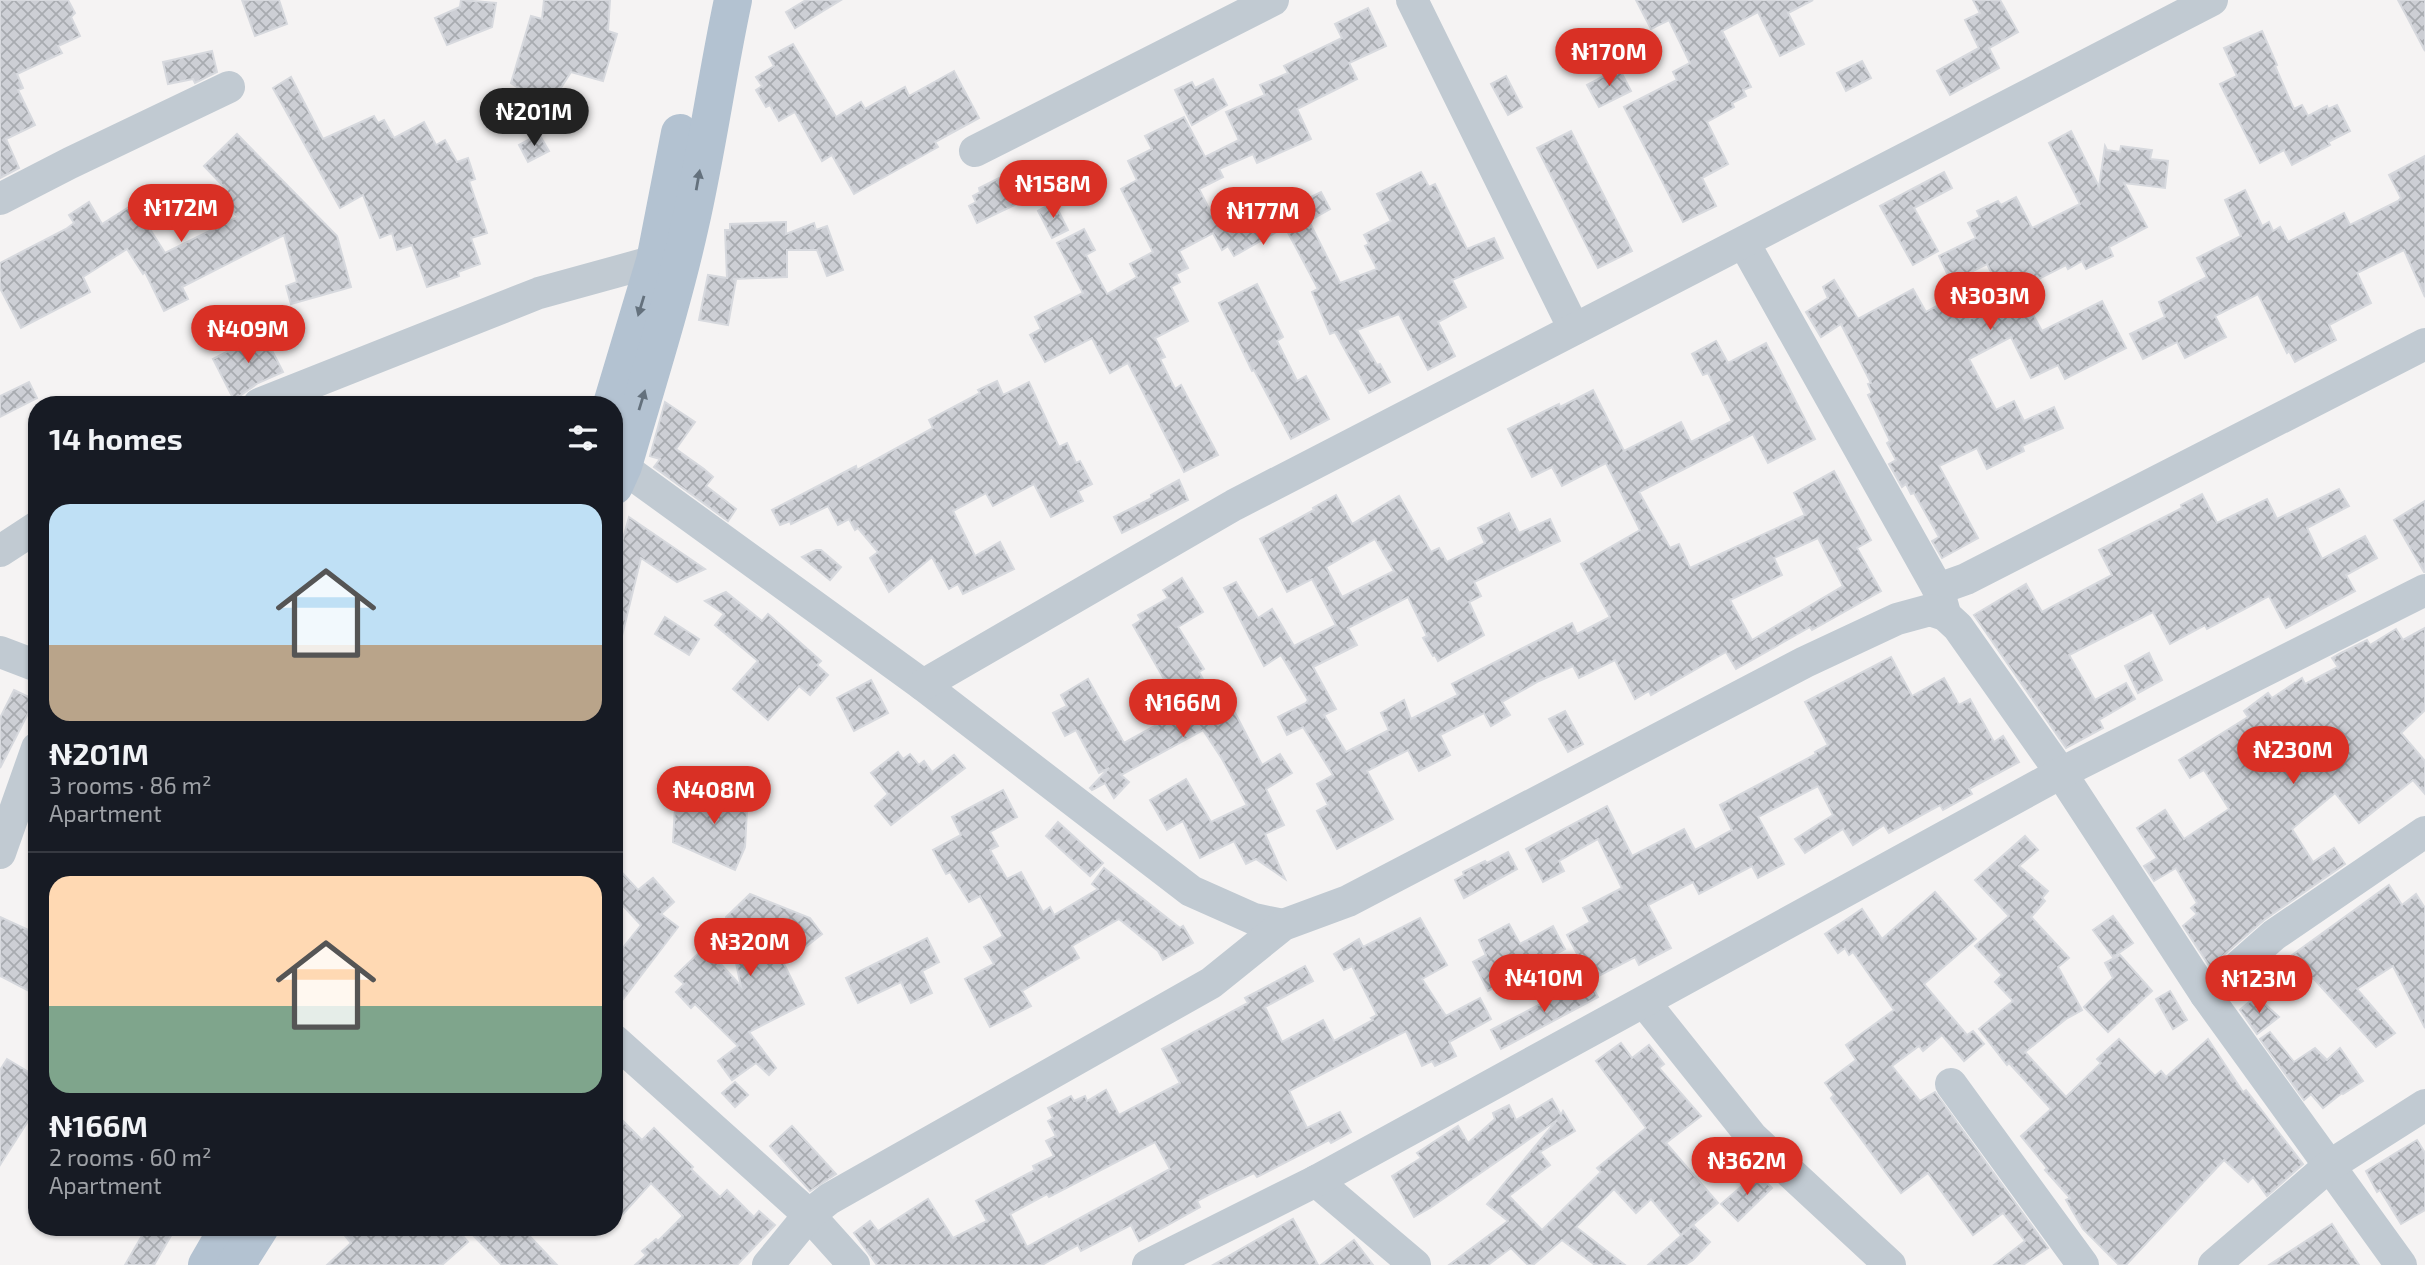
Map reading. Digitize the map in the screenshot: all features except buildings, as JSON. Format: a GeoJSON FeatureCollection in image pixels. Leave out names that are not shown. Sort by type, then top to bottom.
{"type":"FeatureCollection","features":[{"type":"Feature","properties":{"kind":"main road"},"geometry":{"type":"LineString","coordinates":[[614,396],[655,261],[706,0]]}},
{"type":"Feature","properties":{"kind":"main road"},"geometry":{"type":"LineString","coordinates":[[623,452],[666,319],[691,224],[733,0]]}},
{"type":"Feature","properties":{"kind":"main road"},"geometry":{"type":"LineString","coordinates":[[207,1265],[224,1236]]}},
{"type":"Feature","properties":{"kind":"main road"},"geometry":{"type":"LineString","coordinates":[[236,1265],[254,1236]]}},
{"type":"Feature","properties":{"kind":"street"},"geometry":{"type":"LineString","coordinates":[[975,151],[1273,0]]}},
{"type":"Feature","properties":{"kind":"street"},"geometry":{"type":"LineString","coordinates":[[1412,0],[1574,329]]}},
{"type":"Feature","properties":{"kind":"street"},"geometry":{"type":"LineString","coordinates":[[923,685],[1234,505],[1744,243],[2162,12],[2212,0]]}},
{"type":"Feature","properties":{"kind":"street"},"geometry":{"type":"LineString","coordinates":[[0,199],[229,86]]}},
{"type":"Feature","properties":{"kind":"street"},"geometry":{"type":"LineString","coordinates":[[1744,243],[1958,627],[2062,773],[2206,995],[2400,1265]]}},
{"type":"Feature","properties":{"kind":"street"},"geometry":{"type":"LineString","coordinates":[[279,396],[539,293],[655,261]]}},
{"type":"Feature","properties":{"kind":"street"},"geometry":{"type":"LineString","coordinates":[[768,1265],[809,1215],[829,1199],[1211,984],[1283,925],[1348,901],[1805,662],[1897,619],[1930,610],[1966,579],[2425,344]]}},
{"type":"Feature","properties":{"kind":"street"},"geometry":{"type":"LineString","coordinates":[[623,475],[923,685],[1191,891],[1254,919],[1283,925]]}},
{"type":"Feature","properties":{"kind":"street"},"geometry":{"type":"LineString","coordinates":[[0,551],[28,533]]}},
{"type":"Feature","properties":{"kind":"street"},"geometry":{"type":"LineString","coordinates":[[1170,1260],[2062,773],[2425,590]]}},
{"type":"Feature","properties":{"kind":"street"},"geometry":{"type":"LineString","coordinates":[[0,652],[28,663]]}},
{"type":"Feature","properties":{"kind":"street"},"geometry":{"type":"LineString","coordinates":[[0,853],[28,774]]}},
{"type":"Feature","properties":{"kind":"street"},"geometry":{"type":"LineString","coordinates":[[2206,995],[2274,935],[2425,832]]}},
{"type":"Feature","properties":{"kind":"street"},"geometry":{"type":"LineString","coordinates":[[1645,1003],[1752,1137],[1890,1265]]}},
{"type":"Feature","properties":{"kind":"street"},"geometry":{"type":"LineString","coordinates":[[623,1048],[809,1215],[853,1265]]}},
{"type":"Feature","properties":{"kind":"street"},"geometry":{"type":"LineString","coordinates":[[1951,1084],[2083,1265]]}},
{"type":"Feature","properties":{"kind":"street"},"geometry":{"type":"LineString","coordinates":[[2214,1265],[2329,1166],[2425,1105]]}},
{"type":"Feature","properties":{"kind":"street"},"geometry":{"type":"LineString","coordinates":[[1316,1181],[1415,1265]]}}]}
